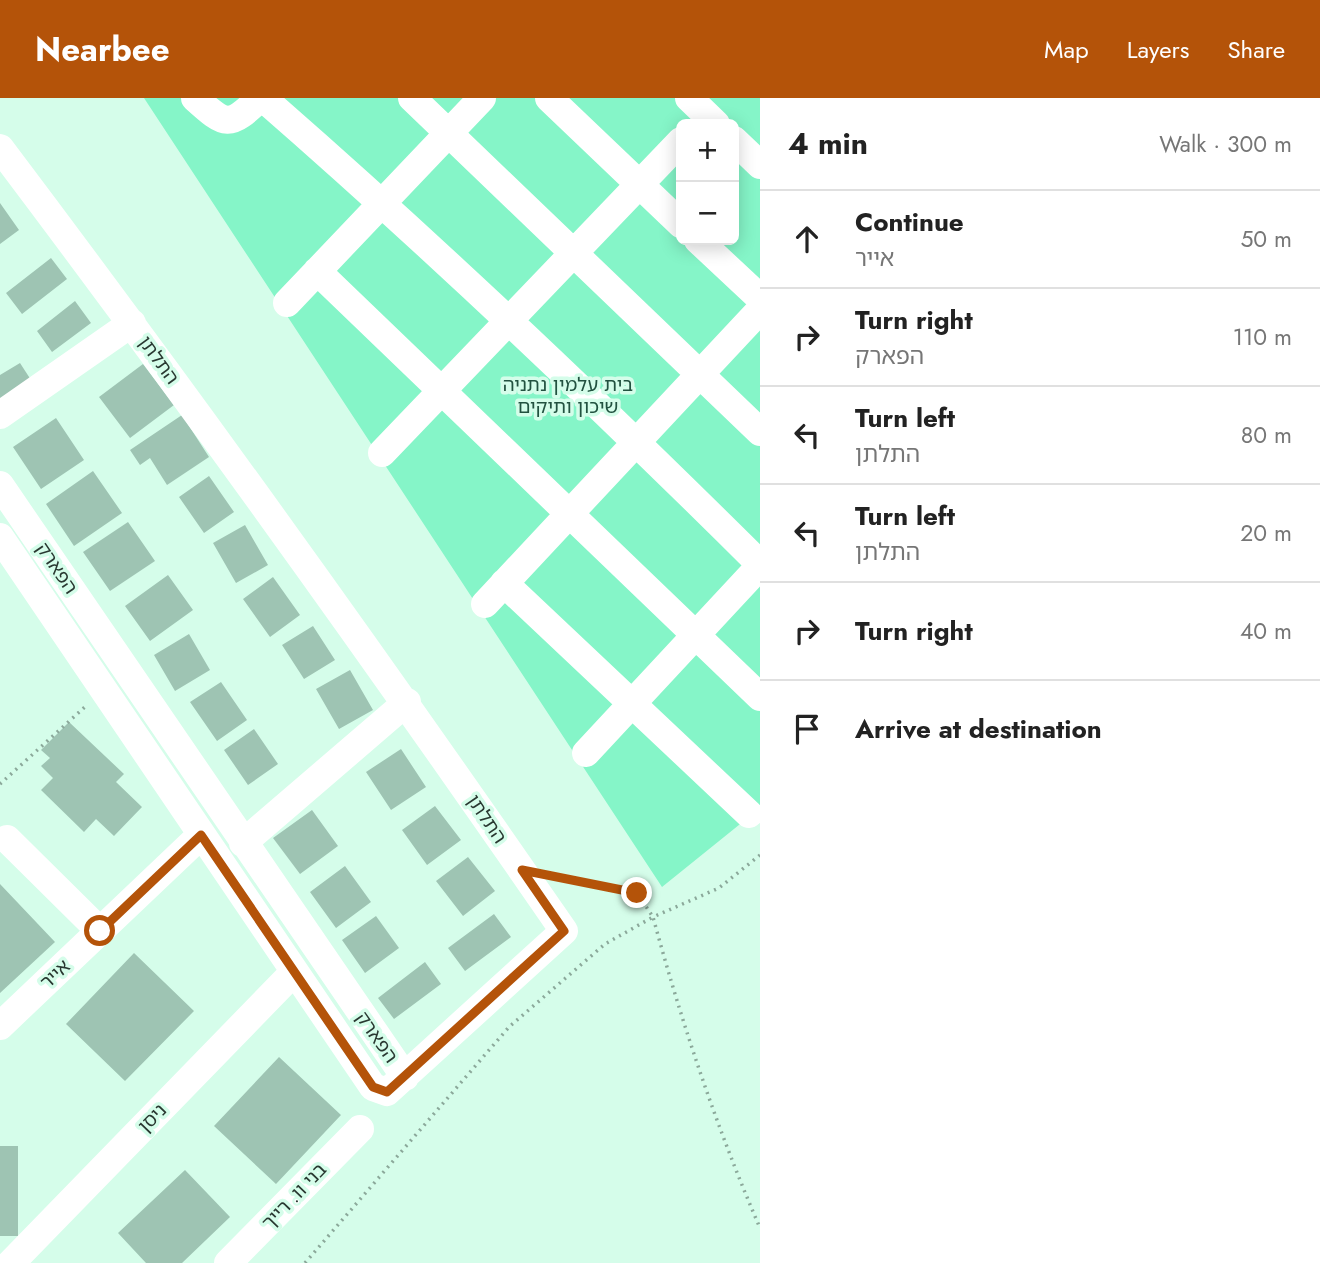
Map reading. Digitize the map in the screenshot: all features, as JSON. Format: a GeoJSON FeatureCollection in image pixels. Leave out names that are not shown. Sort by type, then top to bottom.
{"type":"FeatureCollection","features":[{"type":"Feature","properties":{"kind":"street"},"geometry":{"type":"LineString","coordinates":[[195,98],[218,119],[228,121],[238,119],[262,98],[383,202],[637,442],[760,565],[586,753]]}},
{"type":"Feature","properties":{"kind":"street"},"geometry":{"type":"LineString","coordinates":[[412,98],[760,432]]}},
{"type":"Feature","properties":{"kind":"street"},"geometry":{"type":"LineString","coordinates":[[287,303],[482,98]]}},
{"type":"Feature","properties":{"kind":"street"},"geometry":{"type":"LineString","coordinates":[[549,98],[676,219]]}},
{"type":"Feature","properties":{"kind":"street"},"geometry":{"type":"LineString","coordinates":[[382,453],[676,146]]}},
{"type":"Feature","properties":{"kind":"street"},"geometry":{"type":"LineString","coordinates":[[739,146],[760,165]]}},
{"type":"Feature","properties":{"kind":"street","name":"התלתן"},"geometry":{"type":"LineString","coordinates":[[0,148],[132,323],[407,702],[564,931],[405,1077]]}},
{"type":"Feature","properties":{"kind":"street"},"geometry":{"type":"LineString","coordinates":[[703,245],[760,298]]}},
{"type":"Feature","properties":{"kind":"street"},"geometry":{"type":"LineString","coordinates":[[317,271],[760,697]]}},
{"type":"Feature","properties":{"kind":"street"},"geometry":{"type":"LineString","coordinates":[[485,604],[760,310]]}},
{"type":"Feature","properties":{"kind":"street","name":"התלתן"},"geometry":{"type":"LineString","coordinates":[[0,415],[132,323]]}},
{"type":"Feature","properties":{"kind":"street","name":"הפארק"},"geometry":{"type":"LineString","coordinates":[[0,485],[405,1077],[387,1092],[373,1087],[2,546]]}},
{"type":"Feature","properties":{"kind":"street"},"geometry":{"type":"LineString","coordinates":[[505,583],[749,814]]}},
{"type":"Feature","properties":{"kind":"street"},"geometry":{"type":"LineString","coordinates":[[243,843],[407,702]]}},
{"type":"Feature","properties":{"kind":"street","name":"אייר"},"geometry":{"type":"LineString","coordinates":[[0,1026],[201,835]]}},
{"type":"Feature","properties":{"kind":"street"},"geometry":{"type":"LineString","coordinates":[[6,839],[100,931]]}},
{"type":"Feature","properties":{"kind":"street","name":"ניסן"},"geometry":{"type":"LineString","coordinates":[[10,1263],[294,972]]}},
{"type":"Feature","properties":{"kind":"street","name":"בני וו. רייך"},"geometry":{"type":"LineString","coordinates":[[228,1263],[360,1129]]}},
{"type":"Feature","properties":{"kind":"path"},"geometry":{"type":"LineString","coordinates":[[0,784],[103,690]]}},
{"type":"Feature","properties":{"kind":"path"},"geometry":{"type":"LineString","coordinates":[[305,1263],[509,1027],[605,944],[653,917],[719,888],[760,855]]}},
{"type":"Feature","properties":{"kind":"path"},"geometry":{"type":"LineString","coordinates":[[522,870],[637,893],[653,917],[679,1011],[722,1139],[760,1228]]}},
{"type":"Feature","properties":{"kind":"green space","name":"בית עלמין נתניה שיכון ותיקים"},"geometry":{"type":"Polygon","coordinates":[[[144,98],[760,98],[760,808],[662,887],[144,98]]]}},
{"type":"Feature","properties":{"kind":"building"},"geometry":{"type":"Polygon","coordinates":[[[0,203],[19,230],[0,244],[0,203]]]}},
{"type":"Feature","properties":{"kind":"building"},"geometry":{"type":"Polygon","coordinates":[[[51,258],[67,279],[22,314],[6,293],[51,258]]]}},
{"type":"Feature","properties":{"kind":"building"},"geometry":{"type":"Polygon","coordinates":[[[75,301],[91,323],[52,352],[37,331],[75,301]]]}},
{"type":"Feature","properties":{"kind":"building"},"geometry":{"type":"Polygon","coordinates":[[[20,363],[31,380],[0,399],[0,375],[20,363]]]}},
{"type":"Feature","properties":{"kind":"building"},"geometry":{"type":"Polygon","coordinates":[[[143,364],[174,405],[130,438],[99,397],[143,364]]]}},
{"type":"Feature","properties":{"kind":"building"},"geometry":{"type":"Polygon","coordinates":[[[182,415],[209,457],[167,485],[150,458],[140,465],[130,450],[182,415]]]}},
{"type":"Feature","properties":{"kind":"building"},"geometry":{"type":"Polygon","coordinates":[[[56,418],[84,460],[41,489],[13,447],[56,418]]]}},
{"type":"Feature","properties":{"kind":"building"},"geometry":{"type":"Polygon","coordinates":[[[93,471],[122,513],[74,546],[46,504],[93,471]]]}},
{"type":"Feature","properties":{"kind":"building"},"geometry":{"type":"Polygon","coordinates":[[[209,476],[234,512],[204,533],[179,497],[209,476]]]}},
{"type":"Feature","properties":{"kind":"building"},"geometry":{"type":"Polygon","coordinates":[[[128,522],[155,561],[110,591],[83,552],[128,522]]]}},
{"type":"Feature","properties":{"kind":"building"},"geometry":{"type":"Polygon","coordinates":[[[245,525],[268,565],[236,583],[213,543],[245,525]]]}},
{"type":"Feature","properties":{"kind":"building"},"geometry":{"type":"Polygon","coordinates":[[[168,575],[193,610],[150,641],[125,606],[168,575]]]}},
{"type":"Feature","properties":{"kind":"building"},"geometry":{"type":"Polygon","coordinates":[[[273,577],[300,615],[270,637],[243,599],[273,577]]]}},
{"type":"Feature","properties":{"kind":"building"},"geometry":{"type":"Polygon","coordinates":[[[313,626],[335,660],[304,679],[282,645],[313,626]]]}},
{"type":"Feature","properties":{"kind":"building"},"geometry":{"type":"Polygon","coordinates":[[[189,634],[210,670],[175,691],[154,655],[189,634]]]}},
{"type":"Feature","properties":{"kind":"building"},"geometry":{"type":"Polygon","coordinates":[[[350,670],[373,710],[339,729],[316,689],[350,670]]]}},
{"type":"Feature","properties":{"kind":"building"},"geometry":{"type":"Polygon","coordinates":[[[221,682],[247,720],[217,741],[190,702],[221,682]]]}},
{"type":"Feature","properties":{"kind":"building"},"geometry":{"type":"Polygon","coordinates":[[[69,722],[124,774],[116,782],[142,807],[114,836],[96,819],[84,832],[41,790],[53,778],[41,766],[50,758],[41,750],[69,722]]]}},
{"type":"Feature","properties":{"kind":"building"},"geometry":{"type":"Polygon","coordinates":[[[254,729],[278,764],[248,785],[224,750],[254,729]]]}},
{"type":"Feature","properties":{"kind":"building"},"geometry":{"type":"Polygon","coordinates":[[[401,749],[426,787],[391,810],[366,772],[401,749]]]}},
{"type":"Feature","properties":{"kind":"building"},"geometry":{"type":"Polygon","coordinates":[[[435,806],[461,840],[427,865],[402,830],[435,806]]]}},
{"type":"Feature","properties":{"kind":"building"},"geometry":{"type":"Polygon","coordinates":[[[312,810],[338,846],[300,874],[273,838],[312,810]]]}},
{"type":"Feature","properties":{"kind":"building"},"geometry":{"type":"Polygon","coordinates":[[[468,857],[495,891],[463,916],[436,881],[468,857]]]}},
{"type":"Feature","properties":{"kind":"building"},"geometry":{"type":"Polygon","coordinates":[[[345,866],[371,902],[336,928],[310,892],[345,866]]]}},
{"type":"Feature","properties":{"kind":"building"},"geometry":{"type":"Polygon","coordinates":[[[0,884],[55,942],[0,993],[0,884]]]}},
{"type":"Feature","properties":{"kind":"building"},"geometry":{"type":"Polygon","coordinates":[[[494,914],[511,937],[465,971],[448,948],[494,914]]]}},
{"type":"Feature","properties":{"kind":"building"},"geometry":{"type":"Polygon","coordinates":[[[376,916],[399,948],[365,973],[342,940],[376,916]]]}},
{"type":"Feature","properties":{"kind":"building"},"geometry":{"type":"Polygon","coordinates":[[[134,953],[194,1011],[125,1081],[66,1024],[134,953]]]}},
{"type":"Feature","properties":{"kind":"building"},"geometry":{"type":"Polygon","coordinates":[[[425,962],[441,984],[394,1019],[378,998],[425,962]]]}},
{"type":"Feature","properties":{"kind":"building"},"geometry":{"type":"Polygon","coordinates":[[[279,1057],[341,1115],[276,1184],[214,1126],[279,1057]]]}},
{"type":"Feature","properties":{"kind":"building"},"geometry":{"type":"Polygon","coordinates":[[[0,1146],[18,1146],[18,1236],[0,1236],[0,1146]]]}},
{"type":"Feature","properties":{"kind":"building"},"geometry":{"type":"Polygon","coordinates":[[[185,1170],[230,1217],[182,1263],[146,1263],[118,1233],[185,1170]]]}},
{"type":"Feature","properties":{"kind":"route"},"geometry":{"type":"LineString","coordinates":[[100,931],[201,835],[373,1087],[387,1092],[564,931],[522,870],[637,893]]}}]}
